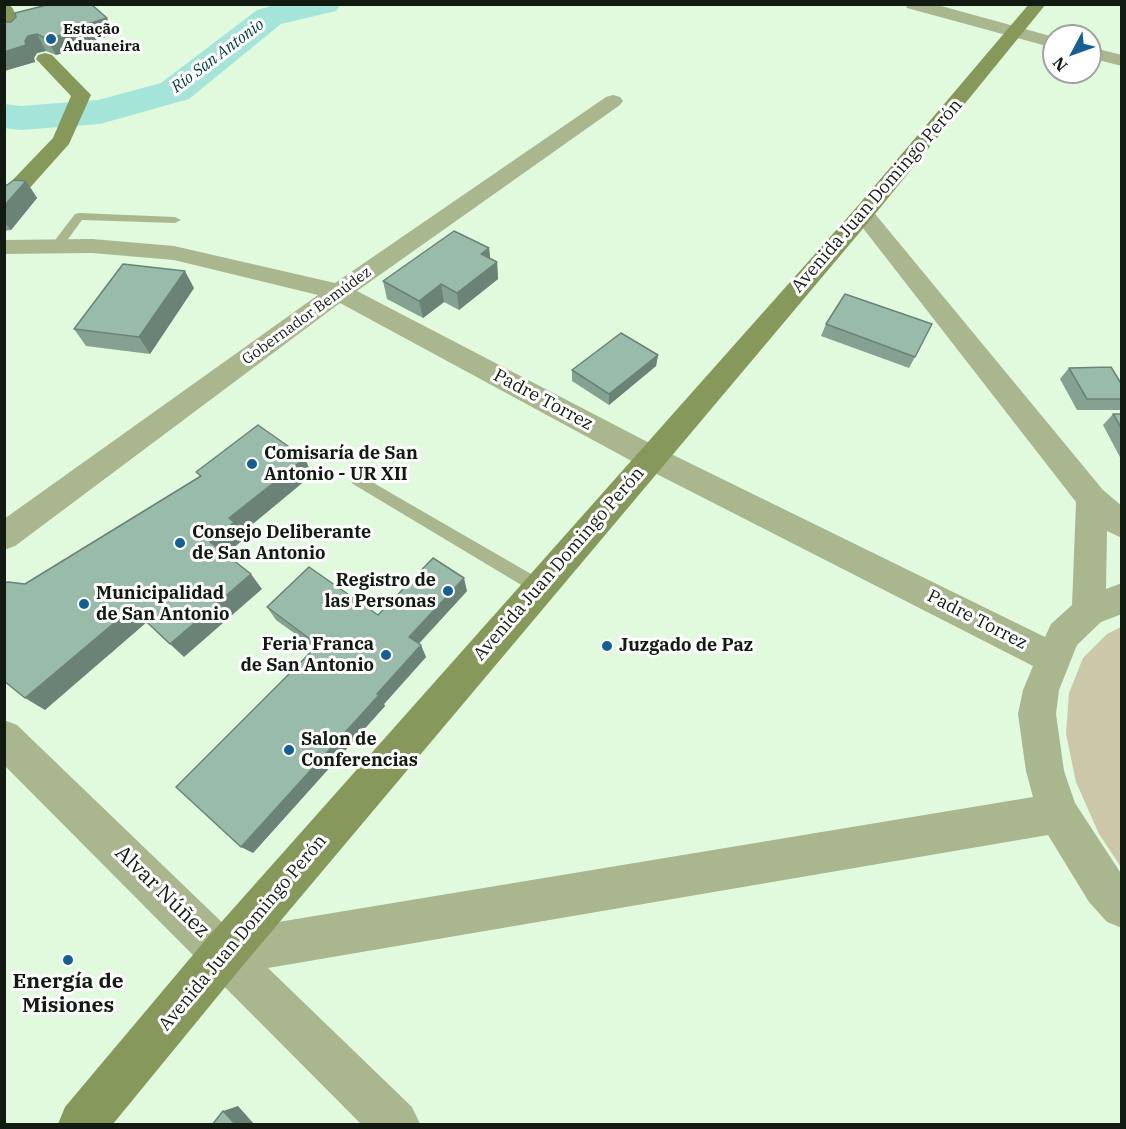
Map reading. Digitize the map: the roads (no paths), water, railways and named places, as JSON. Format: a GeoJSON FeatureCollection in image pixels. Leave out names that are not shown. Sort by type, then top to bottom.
{"type":"FeatureCollection","features":[{"type":"Feature","properties":{"kind":"main road","name":"Avenida Juan Domingo Perón"},"geometry":{"type":"LineString","coordinates":[[82,1125],[224,953],[650,457],[863,214],[1038,4]]}},
{"type":"Feature","properties":{"kind":"main road"},"geometry":{"type":"LineString","coordinates":[[4,9],[14,32]]}},
{"type":"Feature","properties":{"kind":"main road"},"geometry":{"type":"LineString","coordinates":[[11,195],[62,140],[81,95],[45,59]]}},
{"type":"Feature","properties":{"kind":"street"},"geometry":{"type":"LineString","coordinates":[[913,4],[1042,40]]}},
{"type":"Feature","properties":{"kind":"street"},"geometry":{"type":"LineString","coordinates":[[1102,55],[1122,61]]}},
{"type":"Feature","properties":{"kind":"street","name":"Gobernador Bemúdez"},"geometry":{"type":"LineString","coordinates":[[4,537],[339,292],[613,101]]}},
{"type":"Feature","properties":{"kind":"street"},"geometry":{"type":"LineString","coordinates":[[863,214],[1092,499],[1122,525]]}},
{"type":"Feature","properties":{"kind":"street","name":"Padre Torrez"},"geometry":{"type":"LineString","coordinates":[[4,247],[92,246],[174,253],[339,292],[650,457],[1053,658]]}},
{"type":"Feature","properties":{"kind":"street"},"geometry":{"type":"LineString","coordinates":[[1092,499],[1105,605],[1063,635],[1041,690],[1036,714],[1045,771],[1058,813],[1104,887],[1122,907]]}},
{"type":"Feature","properties":{"kind":"street","name":"Alvar Núñez"},"geometry":{"type":"LineString","coordinates":[[4,738],[224,953],[395,1125]]}},
{"type":"Feature","properties":{"kind":"street"},"geometry":{"type":"LineString","coordinates":[[224,953],[1058,813]]}},
{"type":"Feature","properties":{"kind":"lane"},"geometry":{"type":"LineString","coordinates":[[56,247],[75,218],[84,215],[175,220]]}},
{"type":"Feature","properties":{"kind":"lane"},"geometry":{"type":"LineString","coordinates":[[358,480],[539,586]]}},
{"type":"Feature","properties":{"kind":"waterway","name":"Río San Antonio"},"geometry":{"type":"LineString","coordinates":[[4,116],[21,118],[100,112],[175,91],[269,17],[324,4]]}},
{"type":"Feature","properties":{"kind":"place","name":"Estação Aduaneira"},"geometry":{"type":"Point","coordinates":[51,39]}},
{"type":"Feature","properties":{"kind":"place","name":"Comisaría de San Antonio - UR XII"},"geometry":{"type":"Point","coordinates":[252,464]}},
{"type":"Feature","properties":{"kind":"place","name":"Consejo Deliberante de San Antonio"},"geometry":{"type":"Point","coordinates":[180,543]}},
{"type":"Feature","properties":{"kind":"place","name":"Registro de las Personas"},"geometry":{"type":"Point","coordinates":[448,591]}},
{"type":"Feature","properties":{"kind":"place","name":"Municipalidad de San Antonio"},"geometry":{"type":"Point","coordinates":[84,604]}},
{"type":"Feature","properties":{"kind":"place","name":"Juzgado de Paz"},"geometry":{"type":"Point","coordinates":[607,646]}},
{"type":"Feature","properties":{"kind":"place","name":"Feria Franca de San Antonio"},"geometry":{"type":"Point","coordinates":[386,655]}},
{"type":"Feature","properties":{"kind":"place","name":"Salon de Conferencias"},"geometry":{"type":"Point","coordinates":[289,750]}},
{"type":"Feature","properties":{"kind":"place","name":"Energía de Misiones"},"geometry":{"type":"Point","coordinates":[68,960]}}]}
